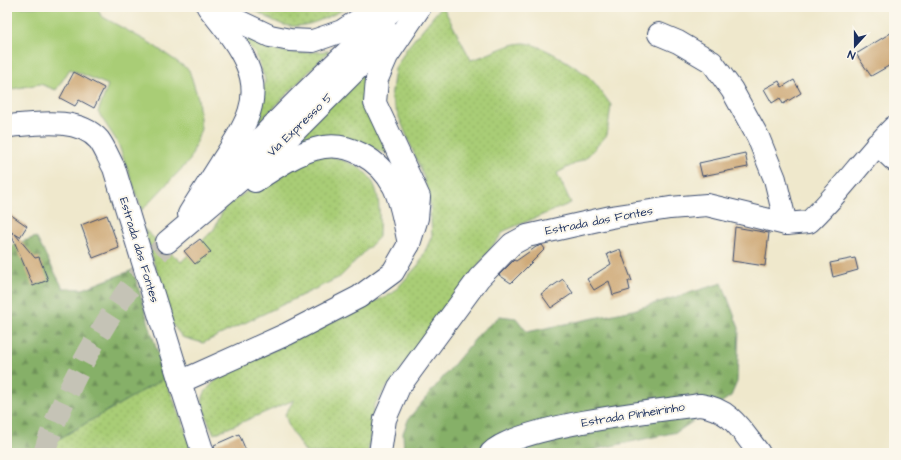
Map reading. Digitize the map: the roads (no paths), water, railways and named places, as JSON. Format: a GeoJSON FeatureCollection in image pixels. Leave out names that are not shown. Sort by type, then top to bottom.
{"type":"FeatureCollection","features":[{"type":"Feature","properties":{"kind":"main road"},"geometry":{"type":"LineString","coordinates":[[208,7],[270,36],[290,40],[313,41],[342,31],[378,7]]}},
{"type":"Feature","properties":{"kind":"main road"},"geometry":{"type":"LineString","coordinates":[[173,236],[243,129],[251,108],[253,87],[248,66],[236,43],[208,7]]}},
{"type":"Feature","properties":{"kind":"main road","name":"Via Expresso 5"},"geometry":{"type":"LineString","coordinates":[[173,236],[260,137],[356,43],[396,7]]}},
{"type":"Feature","properties":{"kind":"main road","name":"Via Expresso 5"},"geometry":{"type":"LineString","coordinates":[[173,236],[278,148],[369,57],[410,7]]}},
{"type":"Feature","properties":{"kind":"main road"},"geometry":{"type":"LineString","coordinates":[[180,382],[287,334],[360,298],[393,272],[409,244],[417,218],[419,197],[375,103],[377,80],[387,56],[420,7]]}},
{"type":"Feature","properties":{"kind":"main road"},"geometry":{"type":"LineString","coordinates":[[659,34],[678,42],[712,62],[732,90],[758,137],[775,179],[786,224]]}},
{"type":"Feature","properties":{"kind":"main road","name":"Estrada das Fontes"},"geometry":{"type":"LineString","coordinates":[[7,126],[54,123],[81,127],[99,140],[114,168],[203,453]]}},
{"type":"Feature","properties":{"kind":"main road","name":"Estrada das Fontes"},"geometry":{"type":"LineString","coordinates":[[380,453],[385,419],[399,387],[479,278],[512,244],[527,236],[611,216],[670,208],[707,205],[786,224],[809,222],[824,208],[877,144],[894,127]]}},
{"type":"Feature","properties":{"kind":"main road"},"geometry":{"type":"LineString","coordinates":[[877,144],[894,160]]}},
{"type":"Feature","properties":{"kind":"main road"},"geometry":{"type":"LineString","coordinates":[[173,236],[271,171],[300,154],[316,148],[336,147],[350,150],[369,158],[385,172],[395,189],[409,244]]}},
{"type":"Feature","properties":{"kind":"main road","name":"Estrada Pinheirinho"},"geometry":{"type":"LineString","coordinates":[[491,453],[511,441],[529,434],[604,419],[700,405],[714,406],[731,417],[759,453]]}},
{"type":"Feature","properties":{"kind":"tunnel"},"geometry":{"type":"LineString","coordinates":[[44,453],[59,412],[78,371],[100,332],[124,295],[167,242]]}}]}
